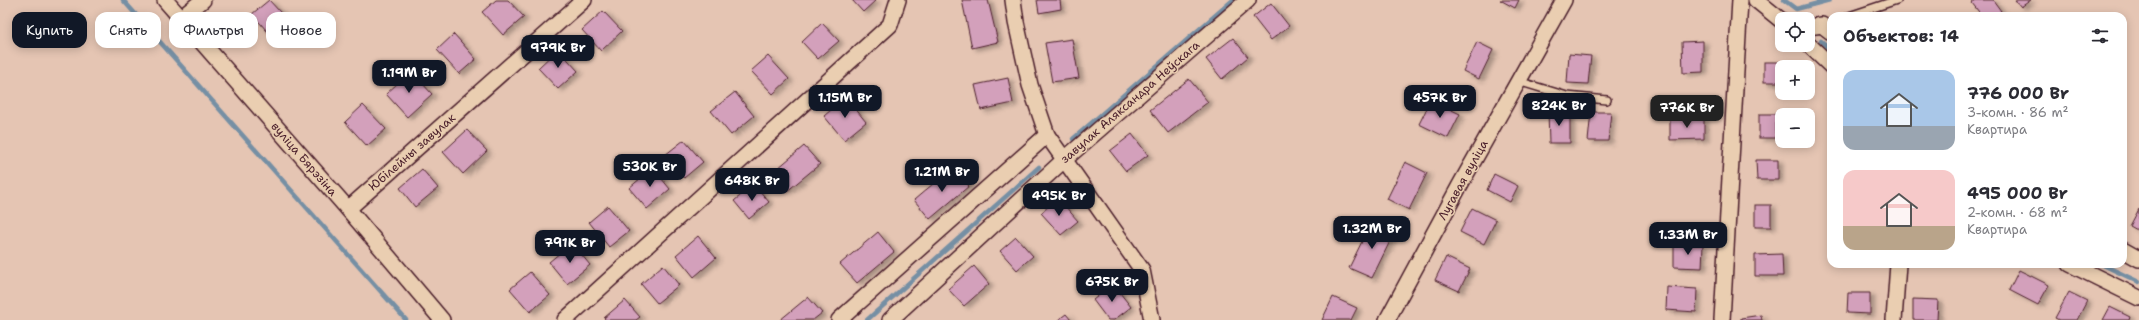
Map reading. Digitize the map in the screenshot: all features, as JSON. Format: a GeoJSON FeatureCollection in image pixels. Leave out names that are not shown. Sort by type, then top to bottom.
{"type":"FeatureCollection","features":[{"type":"Feature","properties":{"kind":"street","name":"вуліца Бярэзіна"},"geometry":{"type":"LineString","coordinates":[[165,0],[176,12]]}},
{"type":"Feature","properties":{"kind":"street"},"geometry":{"type":"LineString","coordinates":[[188,12],[203,0]]}},
{"type":"Feature","properties":{"kind":"street","name":"Юбілейны завулак"},"geometry":{"type":"LineString","coordinates":[[348,209],[584,0]]}},
{"type":"Feature","properties":{"kind":"street"},"geometry":{"type":"LineString","coordinates":[[565,320],[890,25],[898,0]]}},
{"type":"Feature","properties":{"kind":"street"},"geometry":{"type":"LineString","coordinates":[[1013,0],[1016,22],[1030,85],[1047,135],[1065,158],[1142,270],[1152,320]]}},
{"type":"Feature","properties":{"kind":"street","name":"завулак Аляксандра Неўскага"},"geometry":{"type":"LineString","coordinates":[[890,320],[1065,158],[1248,0]]}},
{"type":"Feature","properties":{"kind":"street","name":"Лугавая вуліца"},"geometry":{"type":"LineString","coordinates":[[1388,320],[1518,81],[1564,0]]}},
{"type":"Feature","properties":{"kind":"street"},"geometry":{"type":"LineString","coordinates":[[1722,320],[1740,0]]}},
{"type":"Feature","properties":{"kind":"street"},"geometry":{"type":"LineString","coordinates":[[1756,0],[1775,15]]}},
{"type":"Feature","properties":{"kind":"street","name":"вуліца Бярэзіна"},"geometry":{"type":"LineString","coordinates":[[207,48],[348,209],[442,320]]}},
{"type":"Feature","properties":{"kind":"street"},"geometry":{"type":"LineString","coordinates":[[1815,51],[1827,62]]}},
{"type":"Feature","properties":{"kind":"street"},"geometry":{"type":"LineString","coordinates":[[839,320],[1047,135]]}},
{"type":"Feature","properties":{"kind":"street"},"geometry":{"type":"LineString","coordinates":[[2127,252],[2139,258]]}},
{"type":"Feature","properties":{"kind":"street"},"geometry":{"type":"LineString","coordinates":[[1894,320],[1898,268]]}},
{"type":"Feature","properties":{"kind":"street"},"geometry":{"type":"LineString","coordinates":[[2078,268],[2139,298]]}},
{"type":"Feature","properties":{"kind":"lane"},"geometry":{"type":"LineString","coordinates":[[1860,12],[1897,0]]}},
{"type":"Feature","properties":{"kind":"lane"},"geometry":{"type":"LineString","coordinates":[[1518,81],[1567,96],[1608,100]]}},
{"type":"Feature","properties":{"kind":"building"},"geometry":{"type":"Polygon","coordinates":[[[269,0],[280,12],[266,12],[266,30],[258,21],[258,12],[254,12],[269,0]]]}},
{"type":"Feature","properties":{"kind":"building"},"geometry":{"type":"Polygon","coordinates":[[[496,0],[508,0],[524,17],[503,35],[482,12],[496,0]]]}},
{"type":"Feature","properties":{"kind":"building"},"geometry":{"type":"Polygon","coordinates":[[[852,0],[876,0],[863,12],[852,0]]]}},
{"type":"Feature","properties":{"kind":"building"},"geometry":{"type":"Polygon","coordinates":[[[962,0],[988,0],[998,42],[972,48],[962,0]]]}},
{"type":"Feature","properties":{"kind":"building"},"geometry":{"type":"Polygon","coordinates":[[[1037,0],[1060,0],[1061,9],[1039,13],[1037,0]]]}},
{"type":"Feature","properties":{"kind":"building"},"geometry":{"type":"Polygon","coordinates":[[[1500,0],[1519,0],[1515,8],[1500,0]]]}},
{"type":"Feature","properties":{"kind":"building"},"geometry":{"type":"Polygon","coordinates":[[[1976,0],[1993,0],[2001,11],[1979,12],[1972,3],[1976,0]]]}},
{"type":"Feature","properties":{"kind":"building"},"geometry":{"type":"Polygon","coordinates":[[[2015,0],[2031,0],[2021,7],[2015,0]]]}},
{"type":"Feature","properties":{"kind":"building"},"geometry":{"type":"Polygon","coordinates":[[[1271,3],[1289,26],[1271,40],[1253,17],[1271,3]]]}},
{"type":"Feature","properties":{"kind":"building"},"geometry":{"type":"Polygon","coordinates":[[[603,11],[622,31],[601,51],[582,30],[603,11]]]}},
{"type":"Feature","properties":{"kind":"building"},"geometry":{"type":"Polygon","coordinates":[[[822,23],[839,41],[818,59],[802,42],[822,23]]]}},
{"type":"Feature","properties":{"kind":"building"},"geometry":{"type":"Polygon","coordinates":[[[454,34],[476,59],[459,74],[437,50],[454,34]]]}},
{"type":"Feature","properties":{"kind":"building"},"geometry":{"type":"Polygon","coordinates":[[[1233,38],[1248,57],[1222,79],[1206,59],[1233,38]]]}},
{"type":"Feature","properties":{"kind":"building"},"geometry":{"type":"Polygon","coordinates":[[[1072,39],[1079,78],[1052,82],[1045,43],[1072,39]]]}},
{"type":"Feature","properties":{"kind":"building"},"geometry":{"type":"Polygon","coordinates":[[[1703,41],[1703,72],[1683,73],[1682,42],[1703,41]]]}},
{"type":"Feature","properties":{"kind":"building"},"geometry":{"type":"Polygon","coordinates":[[[1477,42],[1493,50],[1479,79],[1463,71],[1477,42]]]}},
{"type":"Feature","properties":{"kind":"building"},"geometry":{"type":"Polygon","coordinates":[[[558,49],[578,71],[558,89],[538,68],[558,49]]]}},
{"type":"Feature","properties":{"kind":"building"},"geometry":{"type":"Polygon","coordinates":[[[1569,54],[1591,56],[1588,84],[1567,83],[1569,54]]]}},
{"type":"Feature","properties":{"kind":"building"},"geometry":{"type":"Polygon","coordinates":[[[768,56],[789,79],[773,94],[751,71],[768,56]]]}},
{"type":"Feature","properties":{"kind":"building"},"geometry":{"type":"Polygon","coordinates":[[[1764,62],[1775,62],[1775,82],[1764,82],[1764,62]]]}},
{"type":"Feature","properties":{"kind":"building"},"geometry":{"type":"Polygon","coordinates":[[[411,71],[432,94],[407,117],[386,94],[411,71]]]}},
{"type":"Feature","properties":{"kind":"building"},"geometry":{"type":"Polygon","coordinates":[[[1008,78],[1013,103],[981,110],[975,85],[1008,78]]]}},
{"type":"Feature","properties":{"kind":"building"},"geometry":{"type":"Polygon","coordinates":[[[1189,79],[1208,102],[1168,133],[1150,110],[1189,79]]]}},
{"type":"Feature","properties":{"kind":"building"},"geometry":{"type":"Polygon","coordinates":[[[735,92],[754,116],[731,135],[711,111],[735,92]]]}},
{"type":"Feature","properties":{"kind":"building"},"geometry":{"type":"Polygon","coordinates":[[[846,97],[866,122],[844,140],[824,116],[846,97]]]}},
{"type":"Feature","properties":{"kind":"building"},"geometry":{"type":"Polygon","coordinates":[[[1431,100],[1460,114],[1448,138],[1419,124],[1431,100]]]}},
{"type":"Feature","properties":{"kind":"building"},"geometry":{"type":"Polygon","coordinates":[[[363,105],[386,129],[367,146],[345,122],[363,105]]]}},
{"type":"Feature","properties":{"kind":"building"},"geometry":{"type":"Polygon","coordinates":[[[1548,111],[1570,111],[1570,143],[1549,143],[1548,111]]]}},
{"type":"Feature","properties":{"kind":"building"},"geometry":{"type":"Polygon","coordinates":[[[1591,112],[1611,112],[1608,141],[1588,141],[1591,112]]]}},
{"type":"Feature","properties":{"kind":"building"},"geometry":{"type":"Polygon","coordinates":[[[1759,114],[1775,114],[1775,138],[1759,138],[1759,114]]]}},
{"type":"Feature","properties":{"kind":"building"},"geometry":{"type":"Polygon","coordinates":[[[1670,118],[1704,118],[1704,139],[1670,140],[1670,118]]]}},
{"type":"Feature","properties":{"kind":"building"},"geometry":{"type":"Polygon","coordinates":[[[467,130],[487,151],[463,174],[443,152],[467,130]]]}},
{"type":"Feature","properties":{"kind":"building"},"geometry":{"type":"Polygon","coordinates":[[[1132,134],[1148,155],[1126,171],[1110,151],[1132,134]]]}},
{"type":"Feature","properties":{"kind":"building"},"geometry":{"type":"Polygon","coordinates":[[[684,140],[703,162],[684,178],[665,155],[684,140]]]}},
{"type":"Feature","properties":{"kind":"building"},"geometry":{"type":"Polygon","coordinates":[[[804,146],[820,164],[786,192],[771,174],[804,146]]]}},
{"type":"Feature","properties":{"kind":"building"},"geometry":{"type":"Polygon","coordinates":[[[1756,160],[1778,160],[1778,180],[1757,180],[1756,160]]]}},
{"type":"Feature","properties":{"kind":"building"},"geometry":{"type":"Polygon","coordinates":[[[1405,162],[1427,173],[1409,210],[1387,199],[1405,162]]]}},
{"type":"Feature","properties":{"kind":"building"},"geometry":{"type":"Polygon","coordinates":[[[953,167],[969,186],[930,219],[914,200],[953,167]]]}},
{"type":"Feature","properties":{"kind":"building"},"geometry":{"type":"Polygon","coordinates":[[[653,168],[670,189],[647,209],[629,188],[653,168]]]}},
{"type":"Feature","properties":{"kind":"building"},"geometry":{"type":"Polygon","coordinates":[[[422,169],[438,188],[415,207],[400,188],[422,169]]]}},
{"type":"Feature","properties":{"kind":"building"},"geometry":{"type":"Polygon","coordinates":[[[1494,174],[1518,186],[1510,202],[1487,190],[1494,174]]]}},
{"type":"Feature","properties":{"kind":"building"},"geometry":{"type":"Polygon","coordinates":[[[754,184],[769,202],[749,219],[734,201],[754,184]]]}},
{"type":"Feature","properties":{"kind":"building"},"geometry":{"type":"Polygon","coordinates":[[[1058,198],[1078,221],[1061,235],[1041,213],[1058,198]]]}},
{"type":"Feature","properties":{"kind":"building"},"geometry":{"type":"Polygon","coordinates":[[[1755,205],[1771,205],[1771,227],[1755,227],[1755,205]]]}},
{"type":"Feature","properties":{"kind":"building"},"geometry":{"type":"Polygon","coordinates":[[[608,206],[629,231],[609,247],[589,222],[608,206]]]}},
{"type":"Feature","properties":{"kind":"building"},"geometry":{"type":"Polygon","coordinates":[[[1472,208],[1496,220],[1484,244],[1460,232],[1472,208]]]}},
{"type":"Feature","properties":{"kind":"building"},"geometry":{"type":"Polygon","coordinates":[[[2139,209],[2139,231],[2130,226],[2139,209]]]}},
{"type":"Feature","properties":{"kind":"building"},"geometry":{"type":"Polygon","coordinates":[[[1371,223],[1394,233],[1372,278],[1349,268],[1371,223]]]}},
{"type":"Feature","properties":{"kind":"building"},"geometry":{"type":"Polygon","coordinates":[[[878,232],[894,252],[857,283],[840,264],[878,232]]]}},
{"type":"Feature","properties":{"kind":"building"},"geometry":{"type":"Polygon","coordinates":[[[698,236],[716,258],[694,277],[676,255],[698,236]]]}},
{"type":"Feature","properties":{"kind":"building"},"geometry":{"type":"Polygon","coordinates":[[[1016,237],[1033,256],[1017,270],[1000,251],[1016,237]]]}},
{"type":"Feature","properties":{"kind":"building"},"geometry":{"type":"Polygon","coordinates":[[[572,243],[590,265],[567,284],[549,262],[572,243]]]}},
{"type":"Feature","properties":{"kind":"building"},"geometry":{"type":"Polygon","coordinates":[[[1674,245],[1703,245],[1702,268],[1674,267],[1674,245]]]}},
{"type":"Feature","properties":{"kind":"building"},"geometry":{"type":"Polygon","coordinates":[[[1782,254],[1783,276],[1755,276],[1755,255],[1782,254]]]}},
{"type":"Feature","properties":{"kind":"building"},"geometry":{"type":"Polygon","coordinates":[[[1446,257],[1470,269],[1459,291],[1435,280],[1446,257]]]}},
{"type":"Feature","properties":{"kind":"building"},"geometry":{"type":"Polygon","coordinates":[[[663,265],[679,285],[657,303],[641,284],[663,265]]]}},
{"type":"Feature","properties":{"kind":"building"},"geometry":{"type":"Polygon","coordinates":[[[974,266],[989,284],[964,306],[948,289],[974,266]]]}},
{"type":"Feature","properties":{"kind":"building"},"geometry":{"type":"Polygon","coordinates":[[[2019,270],[2049,285],[2038,305],[2009,290],[2019,270]]]}},
{"type":"Feature","properties":{"kind":"building"},"geometry":{"type":"Polygon","coordinates":[[[530,272],[550,295],[530,312],[510,289],[530,272]]]}},
{"type":"Feature","properties":{"kind":"building"},"geometry":{"type":"Polygon","coordinates":[[[1113,284],[1131,307],[1114,320],[1108,320],[1093,300],[1113,284]]]}},
{"type":"Feature","properties":{"kind":"building"},"geometry":{"type":"Polygon","coordinates":[[[1667,287],[1697,289],[1696,312],[1666,310],[1667,287]]]}},
{"type":"Feature","properties":{"kind":"building"},"geometry":{"type":"Polygon","coordinates":[[[2069,292],[2087,301],[2077,320],[2059,320],[2055,318],[2069,292]]]}},
{"type":"Feature","properties":{"kind":"building"},"geometry":{"type":"Polygon","coordinates":[[[1848,293],[1870,293],[1870,314],[1847,313],[1848,293]]]}},
{"type":"Feature","properties":{"kind":"building"},"geometry":{"type":"Polygon","coordinates":[[[808,297],[822,313],[813,320],[780,320],[808,297]]]}},
{"type":"Feature","properties":{"kind":"building"},"geometry":{"type":"Polygon","coordinates":[[[1333,297],[1357,308],[1351,320],[1322,320],[1333,297]]]}},
{"type":"Feature","properties":{"kind":"building"},"geometry":{"type":"Polygon","coordinates":[[[1913,299],[1938,300],[1937,320],[1913,320],[1913,299]]]}},
{"type":"Feature","properties":{"kind":"building"},"geometry":{"type":"Polygon","coordinates":[[[625,300],[640,317],[636,320],[606,320],[604,318],[625,300]]]}},
{"type":"Feature","properties":{"kind":"building"},"geometry":{"type":"Polygon","coordinates":[[[2110,307],[2130,317],[2129,320],[2103,320],[2110,307]]]}},
{"type":"Feature","properties":{"kind":"building"},"geometry":{"type":"Polygon","coordinates":[[[1066,314],[1071,320],[1058,320],[1066,314]]]}},
{"type":"Feature","properties":{"kind":"building"},"geometry":{"type":"Polygon","coordinates":[[[1761,315],[1762,320],[1741,320],[1741,318],[1761,315]]]}},
{"type":"Feature","properties":{"kind":"waterway"},"geometry":{"type":"LineString","coordinates":[[123,0],[406,320]]}},
{"type":"Feature","properties":{"kind":"waterway"},"geometry":{"type":"LineString","coordinates":[[1073,139],[1233,0]]}},
{"type":"Feature","properties":{"kind":"waterway"},"geometry":{"type":"LineString","coordinates":[[1784,0],[1796,9],[1830,0]]}},
{"type":"Feature","properties":{"kind":"waterway"},"geometry":{"type":"LineString","coordinates":[[1821,41],[1827,46]]}},
{"type":"Feature","properties":{"kind":"waterway"},"geometry":{"type":"LineString","coordinates":[[867,320],[1039,167]]}},
{"type":"Feature","properties":{"kind":"waterway"},"geometry":{"type":"LineString","coordinates":[[2109,268],[2139,282]]}}]}
